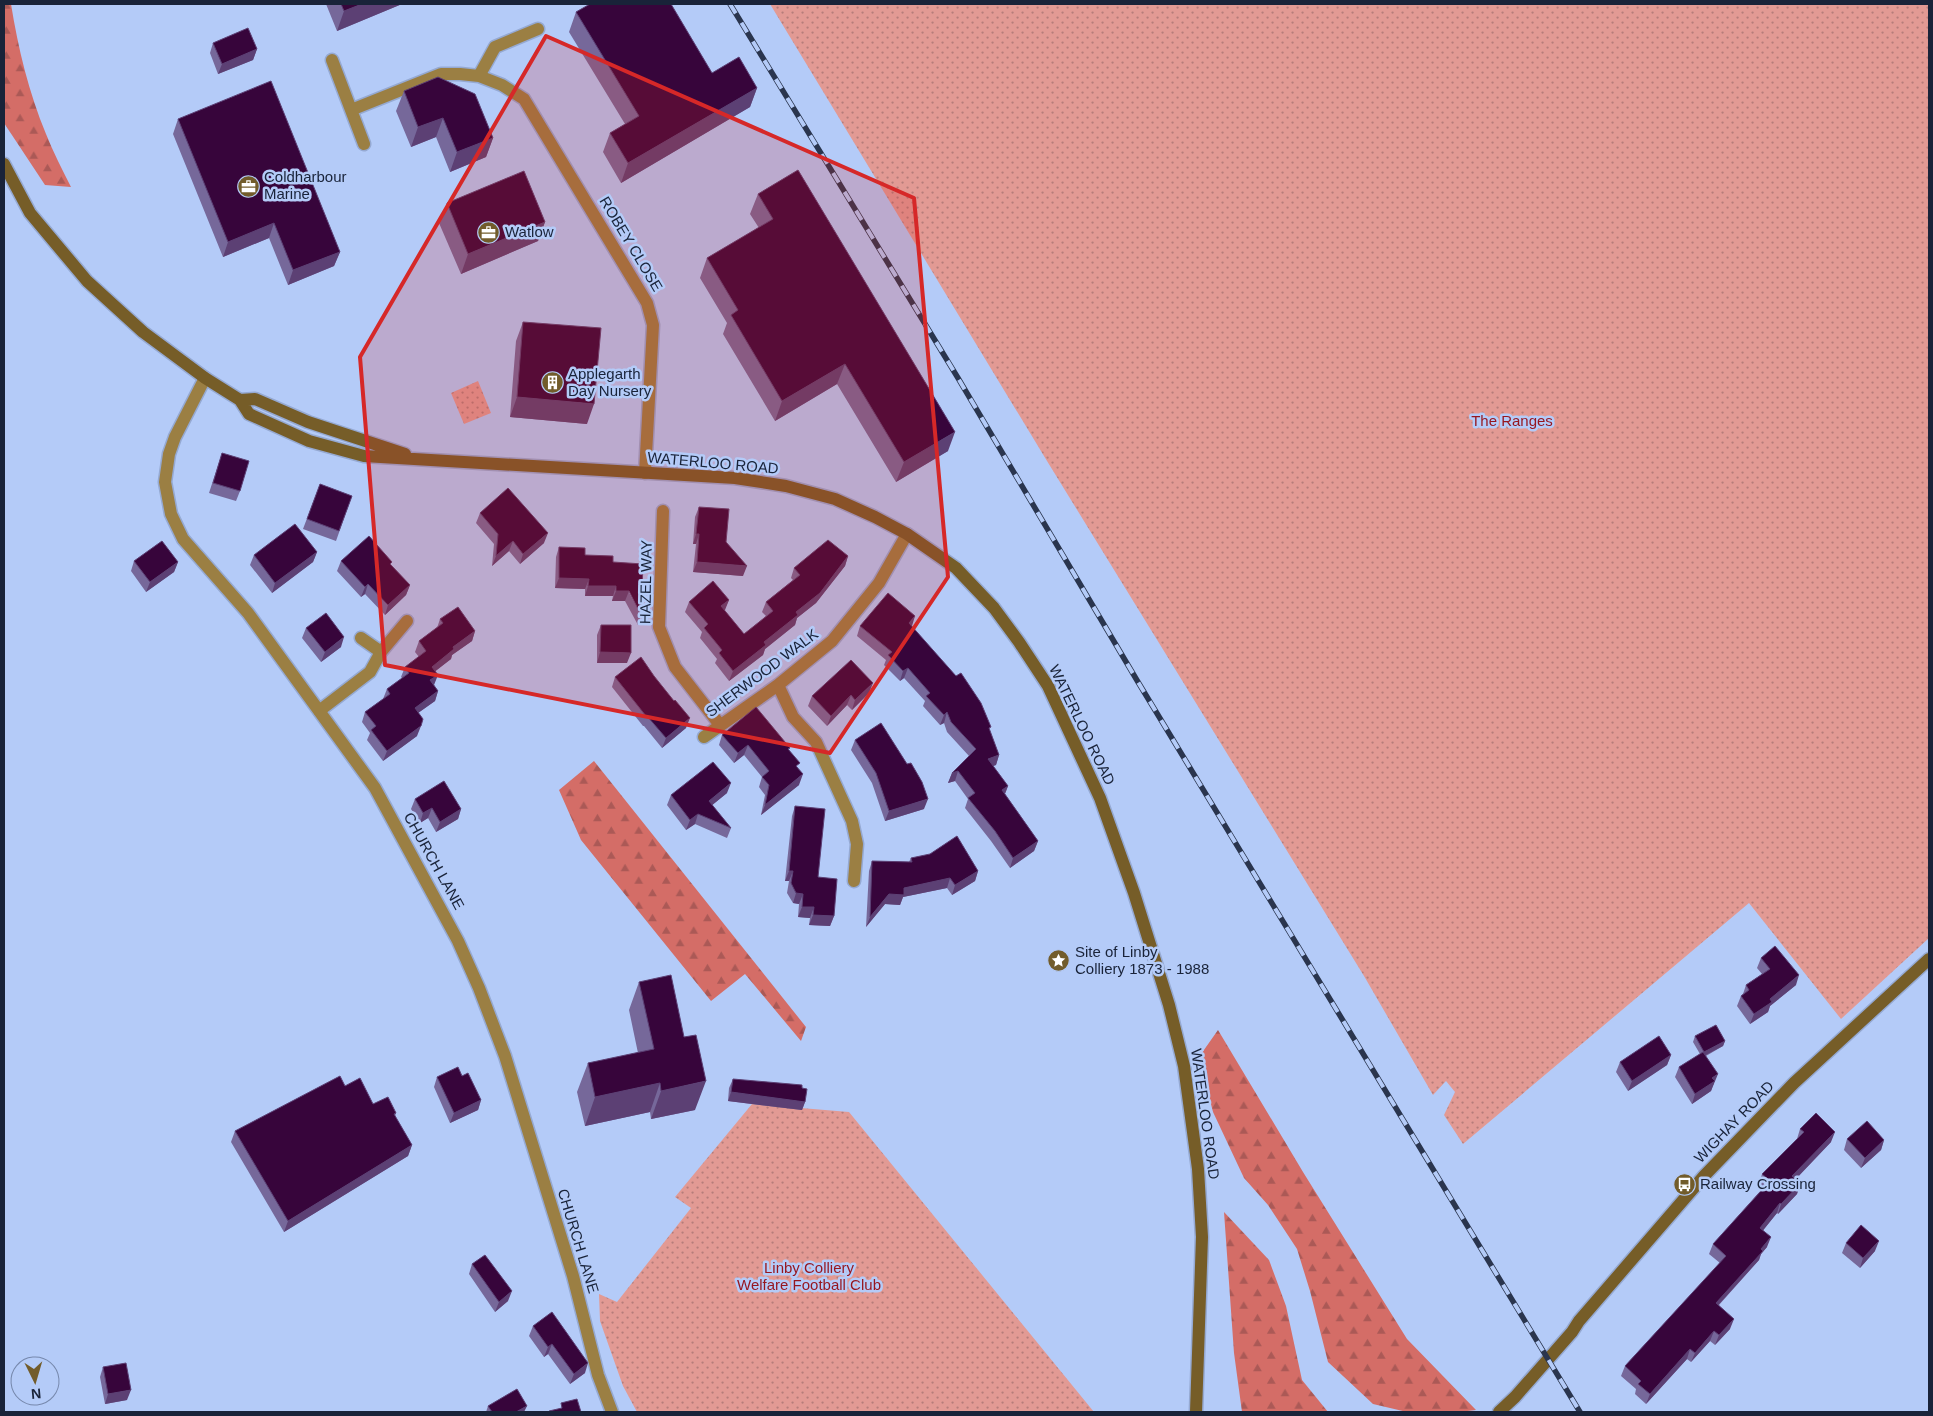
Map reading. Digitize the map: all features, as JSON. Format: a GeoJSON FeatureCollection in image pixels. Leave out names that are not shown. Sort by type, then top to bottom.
{"type":"FeatureCollection","features":[{"type":"Feature","properties":{"kind":"street"},"geometry":{"type":"LineString","coordinates":[[479,76],[495,47],[538,30]]}},
{"type":"Feature","properties":{"kind":"street"},"geometry":{"type":"LineString","coordinates":[[332,60],[364,144]]}},
{"type":"Feature","properties":{"kind":"street","name":"ROBEY CLOSE"},"geometry":{"type":"LineString","coordinates":[[351,110],[441,74],[479,76],[502,85],[524,99],[648,303],[654,325],[645,472]]}},
{"type":"Feature","properties":{"kind":"street","name":"WATERLOO ROAD"},"geometry":{"type":"LineString","coordinates":[[4,164],[30,213],[87,281],[143,332],[205,378],[240,400],[249,414],[309,441],[364,456],[735,478],[786,486],[835,499],[875,517],[907,534],[956,568],[994,608],[1048,686],[1100,798],[1134,892],[1169,1005],[1184,1066],[1197,1159],[1202,1237],[1196,1412]]}},
{"type":"Feature","properties":{"kind":"street","name":"CHURCH LANE"},"geometry":{"type":"LineString","coordinates":[[205,378],[175,436],[169,454],[165,482],[171,514],[183,539],[248,613],[375,788],[441,907],[479,988],[505,1056],[573,1276],[598,1375],[612,1412]]}},
{"type":"Feature","properties":{"kind":"street","name":"WATERLOO ROAD"},"geometry":{"type":"LineString","coordinates":[[240,400],[255,399],[308,422],[401,452],[416,459]]}},
{"type":"Feature","properties":{"kind":"street","name":"HAZEL WAY"},"geometry":{"type":"LineString","coordinates":[[664,511],[659,627],[675,667],[720,725]]}},
{"type":"Feature","properties":{"kind":"street","name":"SHERWOOD WALK"},"geometry":{"type":"LineString","coordinates":[[704,737],[778,685],[832,641],[880,583],[907,534]]}},
{"type":"Feature","properties":{"kind":"street"},"geometry":{"type":"LineString","coordinates":[[319,711],[370,672],[381,652],[407,621]]}},
{"type":"Feature","properties":{"kind":"street"},"geometry":{"type":"LineString","coordinates":[[361,638],[381,652]]}},
{"type":"Feature","properties":{"kind":"street"},"geometry":{"type":"LineString","coordinates":[[778,685],[793,717],[816,742],[852,821],[857,844],[854,881]]}},
{"type":"Feature","properties":{"kind":"street","name":"WIGHAY ROAD"},"geometry":{"type":"LineString","coordinates":[[1499,1412],[1572,1332],[1704,1176],[1794,1083],[1929,959]]}},
{"type":"Feature","properties":{"kind":"highlighted area"},"geometry":{"type":"Polygon","coordinates":[[[546,36],[914,198],[948,577],[830,753],[385,665],[360,357],[546,36]]]}},
{"type":"Feature","properties":{"kind":"green space"},"geometry":{"type":"Polygon","coordinates":[[[4,4],[11,4],[17,37],[34,103],[71,187],[45,185],[4,123],[4,4]]]}},
{"type":"Feature","properties":{"kind":"green space","name":"The Ranges"},"geometry":{"type":"Polygon","coordinates":[[[770,4],[1929,4],[1929,938],[1841,1019],[1749,903],[1463,1144],[1444,1115],[1455,1092],[1446,1081],[1433,1095],[1364,976],[1047,461],[770,4]]]}},
{"type":"Feature","properties":{"kind":"green space"},"geometry":{"type":"Polygon","coordinates":[[[478,381],[491,413],[464,424],[451,393],[478,381]]]}},
{"type":"Feature","properties":{"kind":"green space"},"geometry":{"type":"Polygon","coordinates":[[[594,761],[806,1027],[801,1041],[745,974],[711,1001],[581,840],[559,790],[594,761]]]}},
{"type":"Feature","properties":{"kind":"green space"},"geometry":{"type":"Polygon","coordinates":[[[1218,1030],[1303,1172],[1407,1339],[1476,1410],[1459,1412],[1407,1412],[1373,1404],[1328,1362],[1297,1249],[1268,1205],[1244,1178],[1213,1112],[1199,1057],[1218,1030]]]}},
{"type":"Feature","properties":{"kind":"green space","name":"Linby Colliery Welfare Football Club"},"geometry":{"type":"Polygon","coordinates":[[[752,1104],[849,1112],[1094,1412],[637,1412],[623,1386],[600,1321],[599,1294],[617,1302],[691,1208],[675,1197],[752,1104]]]}},
{"type":"Feature","properties":{"kind":"green space"},"geometry":{"type":"Polygon","coordinates":[[[1224,1212],[1269,1260],[1286,1306],[1302,1380],[1328,1412],[1242,1412],[1234,1353],[1224,1212]]]}},
{"type":"Feature","properties":{"kind":"building"},"geometry":{"type":"Polygon","coordinates":[[[341,4],[362,4],[344,11],[341,4]]]}},
{"type":"Feature","properties":{"kind":"building"},"geometry":{"type":"Polygon","coordinates":[[[590,4],[671,4],[712,73],[739,57],[757,88],[628,163],[610,133],[639,116],[576,12],[590,4]]]}},
{"type":"Feature","properties":{"kind":"building"},"geometry":{"type":"Polygon","coordinates":[[[248,28],[257,49],[222,64],[213,43],[248,28]]]}},
{"type":"Feature","properties":{"kind":"building"},"geometry":{"type":"Polygon","coordinates":[[[438,77],[475,94],[493,138],[457,152],[443,118],[418,127],[404,91],[438,77]]]}},
{"type":"Feature","properties":{"kind":"building","name":"Coldharbour Marine"},"geometry":{"type":"Polygon","coordinates":[[[271,81],[340,252],[293,270],[274,223],[228,242],[178,119],[271,81]]]}},
{"type":"Feature","properties":{"kind":"building"},"geometry":{"type":"Polygon","coordinates":[[[798,170],[955,432],[904,462],[845,364],[782,401],[731,315],[738,310],[707,258],[773,219],[758,194],[798,170]]]}},
{"type":"Feature","properties":{"kind":"building"},"geometry":{"type":"Polygon","coordinates":[[[524,171],[545,222],[468,254],[447,203],[524,171]]]}},
{"type":"Feature","properties":{"kind":"building","name":"Applegarth Day Nursery"},"geometry":{"type":"Polygon","coordinates":[[[523,322],[601,328],[594,404],[517,397],[523,322]]]}},
{"type":"Feature","properties":{"kind":"building"},"geometry":{"type":"Polygon","coordinates":[[[222,453],[249,461],[240,491],[213,483],[222,453]]]}},
{"type":"Feature","properties":{"kind":"building"},"geometry":{"type":"Polygon","coordinates":[[[320,484],[352,496],[339,531],[307,519],[320,484]]]}},
{"type":"Feature","properties":{"kind":"building"},"geometry":{"type":"Polygon","coordinates":[[[508,488],[548,533],[523,554],[513,541],[496,556],[498,534],[480,513],[508,488]]]}},
{"type":"Feature","properties":{"kind":"building"},"geometry":{"type":"Polygon","coordinates":[[[699,507],[729,509],[726,542],[747,566],[697,562],[699,534],[696,534],[699,507]]]}},
{"type":"Feature","properties":{"kind":"building"},"geometry":{"type":"Polygon","coordinates":[[[295,524],[317,552],[275,583],[254,555],[295,524]]]}},
{"type":"Feature","properties":{"kind":"building"},"geometry":{"type":"Polygon","coordinates":[[[369,536],[392,562],[390,564],[410,585],[388,605],[368,584],[365,587],[341,561],[369,536]]]}},
{"type":"Feature","properties":{"kind":"building"},"geometry":{"type":"Polygon","coordinates":[[[828,540],[848,556],[820,593],[796,612],[798,615],[764,642],[766,645],[733,671],[719,653],[722,650],[704,628],[708,624],[689,602],[713,581],[729,600],[721,606],[744,634],[773,611],[766,602],[800,575],[794,568],[828,540]]]}},
{"type":"Feature","properties":{"kind":"building"},"geometry":{"type":"Polygon","coordinates":[[[162,541],[178,562],[150,582],[134,561],[162,541]]]}},
{"type":"Feature","properties":{"kind":"building"},"geometry":{"type":"Polygon","coordinates":[[[559,547],[585,548],[585,555],[613,556],[613,562],[643,564],[641,615],[629,591],[616,591],[616,586],[588,586],[589,579],[559,578],[559,547]]]}},
{"type":"Feature","properties":{"kind":"building"},"geometry":{"type":"Polygon","coordinates":[[[888,593],[915,616],[909,623],[956,676],[961,673],[981,703],[991,727],[989,728],[999,755],[988,759],[1008,786],[1002,790],[1038,841],[1013,858],[995,831],[968,798],[975,793],[958,771],[952,773],[976,749],[951,722],[947,712],[944,715],[926,696],[930,693],[908,668],[903,671],[888,655],[892,652],[860,626],[888,593]]]}},
{"type":"Feature","properties":{"kind":"building"},"geometry":{"type":"Polygon","coordinates":[[[458,607],[475,631],[453,647],[454,649],[432,667],[438,675],[430,680],[438,691],[415,708],[423,719],[421,726],[387,751],[371,730],[376,726],[365,712],[390,694],[387,689],[409,673],[405,667],[426,651],[419,641],[443,623],[440,619],[458,607]]]}},
{"type":"Feature","properties":{"kind":"building"},"geometry":{"type":"Polygon","coordinates":[[[326,613],[344,637],[325,652],[306,628],[326,613]]]}},
{"type":"Feature","properties":{"kind":"building"},"geometry":{"type":"Polygon","coordinates":[[[601,625],[631,625],[631,653],[600,652],[601,625]]]}},
{"type":"Feature","properties":{"kind":"building"},"geometry":{"type":"Polygon","coordinates":[[[641,657],[674,701],[690,718],[666,738],[615,677],[641,657]]]}},
{"type":"Feature","properties":{"kind":"building"},"geometry":{"type":"Polygon","coordinates":[[[851,660],[873,683],[855,700],[851,695],[831,716],[812,696],[851,660]]]}},
{"type":"Feature","properties":{"kind":"building"},"geometry":{"type":"Polygon","coordinates":[[[756,707],[790,748],[788,749],[800,763],[796,766],[803,774],[765,805],[769,785],[762,777],[769,771],[748,745],[738,753],[722,735],[756,707]]]}},
{"type":"Feature","properties":{"kind":"building"},"geometry":{"type":"Polygon","coordinates":[[[881,723],[907,764],[911,763],[922,782],[928,799],[889,811],[876,773],[855,740],[881,723]]]}},
{"type":"Feature","properties":{"kind":"building"},"geometry":{"type":"Polygon","coordinates":[[[713,762],[731,783],[709,801],[731,828],[698,814],[690,820],[671,795],[713,762]]]}},
{"type":"Feature","properties":{"kind":"building"},"geometry":{"type":"Polygon","coordinates":[[[444,781],[461,809],[440,822],[432,808],[423,813],[415,799],[444,781]]]}},
{"type":"Feature","properties":{"kind":"building"},"geometry":{"type":"Polygon","coordinates":[[[795,806],[825,809],[818,877],[837,879],[834,916],[813,915],[814,907],[802,907],[803,894],[796,893],[791,883],[793,871],[789,871],[795,806]]]}},
{"type":"Feature","properties":{"kind":"building"},"geometry":{"type":"Polygon","coordinates":[[[957,836],[978,871],[955,885],[950,878],[904,888],[904,895],[889,894],[870,917],[872,861],[912,862],[911,858],[930,854],[957,836]]]}},
{"type":"Feature","properties":{"kind":"building"},"geometry":{"type":"Polygon","coordinates":[[[1775,946],[1799,975],[1770,999],[1772,1002],[1754,1014],[1741,996],[1749,990],[1746,985],[1770,969],[1761,958],[1775,946]]]}},
{"type":"Feature","properties":{"kind":"building"},"geometry":{"type":"Polygon","coordinates":[[[671,975],[684,1037],[696,1035],[706,1081],[661,1091],[660,1083],[595,1097],[588,1063],[654,1049],[639,982],[671,975]]]}},
{"type":"Feature","properties":{"kind":"building"},"geometry":{"type":"Polygon","coordinates":[[[1716,1025],[1725,1041],[1704,1052],[1695,1036],[1716,1025]]]}},
{"type":"Feature","properties":{"kind":"building"},"geometry":{"type":"Polygon","coordinates":[[[1659,1036],[1671,1055],[1632,1081],[1620,1062],[1659,1036]]]}},
{"type":"Feature","properties":{"kind":"building"},"geometry":{"type":"Polygon","coordinates":[[[1703,1052],[1718,1074],[1712,1078],[1715,1081],[1695,1094],[1679,1067],[1703,1052]]]}},
{"type":"Feature","properties":{"kind":"building"},"geometry":{"type":"Polygon","coordinates":[[[458,1067],[462,1076],[468,1073],[481,1100],[454,1113],[437,1077],[458,1067]]]}},
{"type":"Feature","properties":{"kind":"building"},"geometry":{"type":"Polygon","coordinates":[[[340,1076],[345,1086],[360,1078],[373,1104],[388,1097],[396,1113],[394,1114],[412,1145],[288,1221],[235,1131],[340,1076]]]}},
{"type":"Feature","properties":{"kind":"building"},"geometry":{"type":"Polygon","coordinates":[[[733,1079],[802,1085],[802,1088],[807,1089],[805,1102],[731,1092],[733,1079]]]}},
{"type":"Feature","properties":{"kind":"building"},"geometry":{"type":"Polygon","coordinates":[[[1816,1113],[1835,1132],[1792,1176],[1800,1184],[1780,1203],[1760,1228],[1771,1237],[1761,1249],[1763,1251],[1716,1303],[1734,1319],[1719,1335],[1714,1331],[1695,1353],[1690,1349],[1650,1394],[1638,1384],[1641,1381],[1625,1366],[1726,1256],[1713,1244],[1770,1181],[1762,1174],[1804,1132],[1800,1129],[1816,1113]]]}},
{"type":"Feature","properties":{"kind":"building"},"geometry":{"type":"Polygon","coordinates":[[[1867,1121],[1884,1140],[1865,1158],[1847,1139],[1867,1121]]]}},
{"type":"Feature","properties":{"kind":"building"},"geometry":{"type":"Polygon","coordinates":[[[1861,1225],[1879,1241],[1863,1258],[1846,1243],[1861,1225]]]}},
{"type":"Feature","properties":{"kind":"building"},"geometry":{"type":"Polygon","coordinates":[[[485,1255],[512,1291],[499,1302],[472,1264],[485,1255]]]}},
{"type":"Feature","properties":{"kind":"building"},"geometry":{"type":"Polygon","coordinates":[[[552,1312],[588,1363],[574,1374],[552,1344],[548,1347],[533,1326],[552,1312]]]}},
{"type":"Feature","properties":{"kind":"building"},"geometry":{"type":"Polygon","coordinates":[[[126,1363],[131,1390],[108,1394],[103,1367],[126,1363]]]}},
{"type":"Feature","properties":{"kind":"building"},"geometry":{"type":"Polygon","coordinates":[[[517,1389],[527,1406],[516,1412],[492,1412],[488,1406],[517,1389]]]}},
{"type":"Feature","properties":{"kind":"building"},"geometry":{"type":"Polygon","coordinates":[[[577,1399],[581,1412],[549,1412],[562,1408],[561,1403],[577,1399]]]}},
{"type":"Feature","properties":{"kind":"railway"},"geometry":{"type":"LineString","coordinates":[[730,4],[958,378],[1138,682],[1580,1412]]}},
{"type":"Feature","properties":{"kind":"place","name":"Coldharbour Marine"},"geometry":{"type":"Point","coordinates":[248,186]}},
{"type":"Feature","properties":{"kind":"place","name":"Watlow"},"geometry":{"type":"Point","coordinates":[489,232]}},
{"type":"Feature","properties":{"kind":"place","name":"Applegarth Day Nursery"},"geometry":{"type":"Point","coordinates":[552,383]}},
{"type":"Feature","properties":{"kind":"place","name":"Site of Linby Colliery 1873 - 1988"},"geometry":{"type":"Point","coordinates":[1059,961]}},
{"type":"Feature","properties":{"kind":"place","name":"Railway Crossing"},"geometry":{"type":"Point","coordinates":[1684,1184]}}]}
